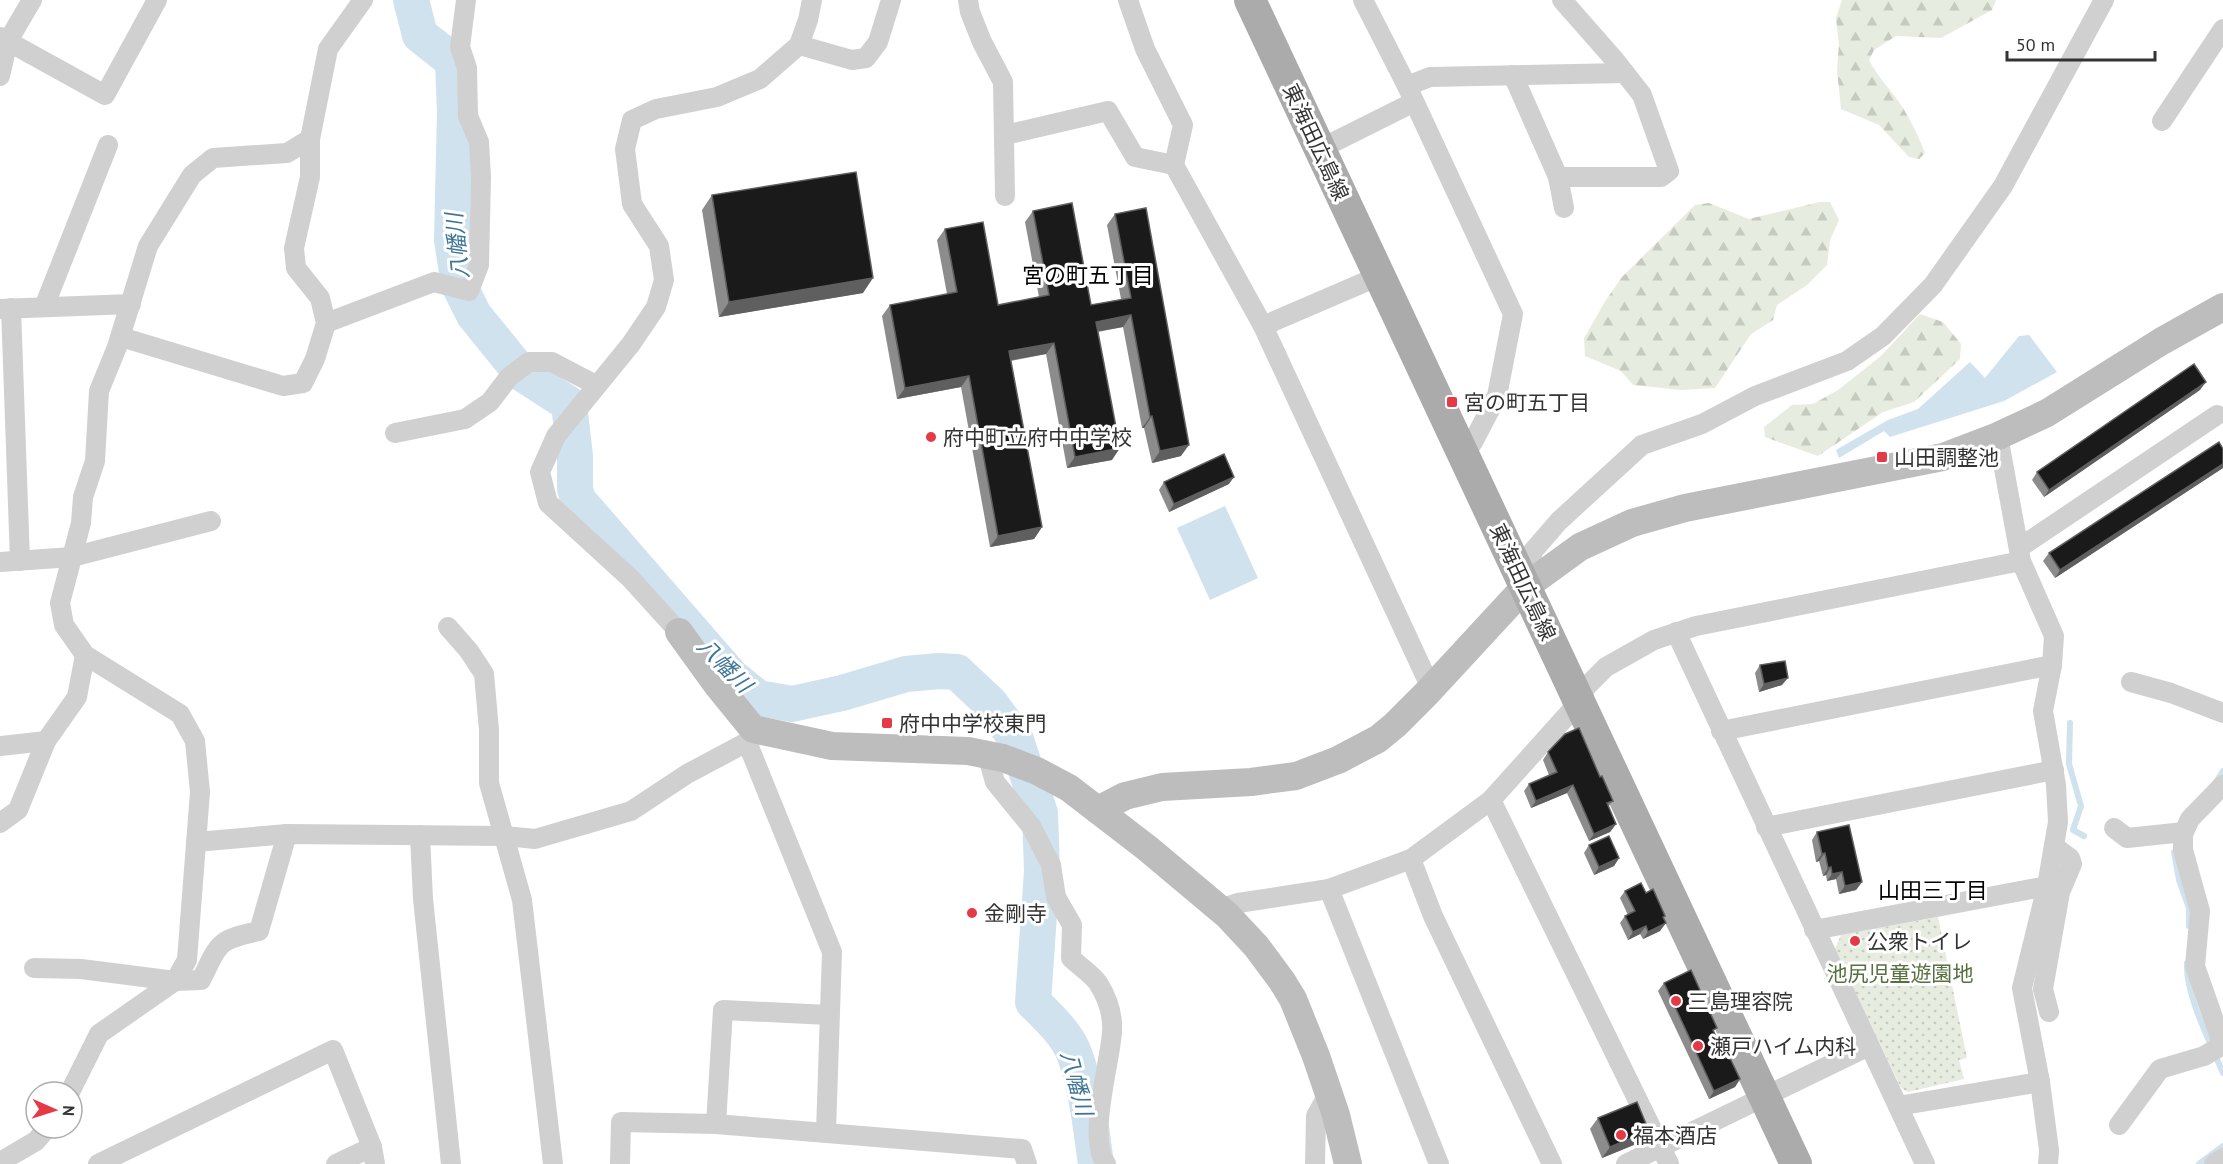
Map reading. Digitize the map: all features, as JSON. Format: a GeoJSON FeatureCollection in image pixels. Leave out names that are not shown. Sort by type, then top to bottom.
{"type":"FeatureCollection","features":[{"type":"Feature","properties":{"kind":"main road","name":"東海田広島線"},"geometry":{"type":"LineString","coordinates":[[1250,0],[1796,1164]]}},
{"type":"Feature","properties":{"kind":"street"},"geometry":{"type":"LineString","coordinates":[[0,76],[4,39],[32,0]]}},
{"type":"Feature","properties":{"kind":"street"},"geometry":{"type":"LineString","coordinates":[[4,39],[105,95],[157,0]]}},
{"type":"Feature","properties":{"kind":"street"},"geometry":{"type":"LineString","coordinates":[[121,337],[283,386],[303,383],[315,359],[326,323],[320,298],[296,268],[294,248],[310,177],[310,139],[328,49],[363,0]]}},
{"type":"Feature","properties":{"kind":"street"},"geometry":{"type":"LineString","coordinates":[[326,323],[434,282],[470,291],[479,265],[481,177],[479,142],[468,116],[467,68],[460,47],[466,0]]}},
{"type":"Feature","properties":{"kind":"street"},"geometry":{"type":"LineString","coordinates":[[812,0],[799,45],[760,79],[717,97],[656,109],[632,120],[625,149],[632,204],[659,246],[664,280],[656,308],[631,344],[596,384],[556,436],[540,472],[548,503],[630,578],[679,632],[750,736],[832,952],[826,1132]]}},
{"type":"Feature","properties":{"kind":"street"},"geometry":{"type":"LineString","coordinates":[[799,45],[852,60],[866,58],[878,42],[891,0]]}},
{"type":"Feature","properties":{"kind":"street"},"geometry":{"type":"LineString","coordinates":[[968,0],[969,12],[1003,82],[1005,196]]}},
{"type":"Feature","properties":{"kind":"street"},"geometry":{"type":"LineString","coordinates":[[1128,0],[1145,49],[1183,125],[1174,165],[1263,326],[1431,688]]}},
{"type":"Feature","properties":{"kind":"street"},"geometry":{"type":"LineString","coordinates":[[1363,0],[1411,94],[1513,314],[1497,396],[1473,442],[1464,454]]}},
{"type":"Feature","properties":{"kind":"street"},"geometry":{"type":"LineString","coordinates":[[1558,177],[1661,177],[1669,171],[1642,95],[1562,0]]}},
{"type":"Feature","properties":{"kind":"street"},"geometry":{"type":"LineString","coordinates":[[1525,587],[1533,551],[1559,521],[1642,445],[1702,424],[1755,396],[1847,361],[1883,336],[1932,285],[2003,186],[2104,0]]}},
{"type":"Feature","properties":{"kind":"street"},"geometry":{"type":"LineString","coordinates":[[2162,121],[2223,29]]}},
{"type":"Feature","properties":{"kind":"street"},"geometry":{"type":"LineString","coordinates":[[1320,149],[1411,94],[1430,77],[1625,74]]}},
{"type":"Feature","properties":{"kind":"street"},"geometry":{"type":"LineString","coordinates":[[1513,75],[1558,177],[1564,208]]}},
{"type":"Feature","properties":{"kind":"street"},"geometry":{"type":"LineString","coordinates":[[1005,135],[1108,111],[1135,157],[1174,165]]}},
{"type":"Feature","properties":{"kind":"street"},"geometry":{"type":"LineString","coordinates":[[76,1080],[99,1034],[175,981],[187,960],[200,792],[195,741],[180,714],[84,655],[64,625],[60,603],[81,523],[83,497],[95,461],[99,391],[121,337],[148,246],[192,175],[213,158],[286,153],[310,139]]}},
{"type":"Feature","properties":{"kind":"street"},"geometry":{"type":"LineString","coordinates":[[44,307],[108,145]]}},
{"type":"Feature","properties":{"kind":"street"},"geometry":{"type":"LineString","coordinates":[[1263,326],[1379,276]]}},
{"type":"Feature","properties":{"kind":"street"},"geometry":{"type":"LineString","coordinates":[[130,304],[6,308],[10,561],[72,557],[211,521]]}},
{"type":"Feature","properties":{"kind":"street"},"geometry":{"type":"LineString","coordinates":[[1098,810],[1125,796],[1162,786],[1251,782],[1296,776],[1328,764],[1378,739],[1431,688],[1525,587],[1581,547],[1632,523],[1684,508],[1943,457],[1998,436],[2047,413],[2162,340],[2223,307]]}},
{"type":"Feature","properties":{"kind":"street"},"geometry":{"type":"LineString","coordinates":[[395,433],[465,419],[490,402],[509,377],[529,362],[552,362],[596,384]]}},
{"type":"Feature","properties":{"kind":"street"},"geometry":{"type":"LineString","coordinates":[[1220,909],[1238,903],[1329,889],[1411,859],[1491,800],[1578,700],[1587,686],[1606,667],[1654,640],[1707,623],[2020,555],[2217,415]]}},
{"type":"Feature","properties":{"kind":"street"},"geometry":{"type":"LineString","coordinates":[[1998,436],[2020,555],[2054,636],[2052,665],[2043,711],[2058,803],[2055,847],[2022,988],[2040,1082],[2049,1150],[2048,1164]]}},
{"type":"Feature","properties":{"kind":"street"},"geometry":{"type":"LineString","coordinates":[[448,627],[469,651],[484,674],[489,730],[489,783],[522,900],[553,1164]]}},
{"type":"Feature","properties":{"kind":"street"},"geometry":{"type":"LineString","coordinates":[[1676,632],[1925,1164]]}},
{"type":"Feature","properties":{"kind":"street"},"geometry":{"type":"LineString","coordinates":[[0,823],[18,810],[46,741],[77,697],[84,655]]}},
{"type":"Feature","properties":{"kind":"street"},"geometry":{"type":"LineString","coordinates":[[1721,731],[2052,665]]}},
{"type":"Feature","properties":{"kind":"street"},"geometry":{"type":"LineString","coordinates":[[2131,682],[2171,693],[2223,713]]}},
{"type":"Feature","properties":{"kind":"street"},"geometry":{"type":"LineString","coordinates":[[196,842],[287,834],[505,836],[535,839],[631,811],[750,736],[832,746],[968,751],[987,754],[1037,771],[1069,789],[1147,848],[1220,909],[1256,946],[1293,999],[1329,1093],[1348,1164]]}},
{"type":"Feature","properties":{"kind":"street"},"geometry":{"type":"LineString","coordinates":[[0,746],[46,741]]}},
{"type":"Feature","properties":{"kind":"street"},"geometry":{"type":"LineString","coordinates":[[987,754],[995,782],[1031,826],[1050,865],[1056,897],[1072,925],[1071,958],[1097,981],[1108,1003],[1112,1030],[1098,1132],[1102,1159],[1106,1164]]}},
{"type":"Feature","properties":{"kind":"street"},"geometry":{"type":"LineString","coordinates":[[1766,827],[2054,770]]}},
{"type":"Feature","properties":{"kind":"street"},"geometry":{"type":"LineString","coordinates":[[2120,1125],[2160,1068],[2218,1048],[2195,966],[2200,911],[2183,850],[2183,832],[2190,819],[2223,785]]}},
{"type":"Feature","properties":{"kind":"street"},"geometry":{"type":"LineString","coordinates":[[1491,800],[1666,1156]]}},
{"type":"Feature","properties":{"kind":"street"},"geometry":{"type":"LineString","coordinates":[[2114,828],[2127,838],[2183,832]]}},
{"type":"Feature","properties":{"kind":"street"},"geometry":{"type":"LineString","coordinates":[[34,968],[81,969],[175,981],[201,980],[216,949],[228,938],[259,931],[287,834]]}},
{"type":"Feature","properties":{"kind":"street"},"geometry":{"type":"LineString","coordinates":[[420,835],[423,899],[451,1164]]}},
{"type":"Feature","properties":{"kind":"street"},"geometry":{"type":"LineString","coordinates":[[2049,1012],[2043,989],[2060,892],[2072,864],[2070,858],[2055,847]]}},
{"type":"Feature","properties":{"kind":"street"},"geometry":{"type":"LineString","coordinates":[[1411,859],[1433,916],[1552,1164]]}},
{"type":"Feature","properties":{"kind":"street"},"geometry":{"type":"LineString","coordinates":[[1814,930],[2047,886]]}},
{"type":"Feature","properties":{"kind":"street"},"geometry":{"type":"LineString","coordinates":[[1329,889],[1439,1164]]}},
{"type":"Feature","properties":{"kind":"street"},"geometry":{"type":"LineString","coordinates":[[716,1124],[723,1010],[829,1015]]}},
{"type":"Feature","properties":{"kind":"street"},"geometry":{"type":"LineString","coordinates":[[1626,1164],[1666,1156],[1764,1096],[1869,1046]]}},
{"type":"Feature","properties":{"kind":"street"},"geometry":{"type":"LineString","coordinates":[[98,1164],[333,1050],[374,1155],[336,1164]]}},
{"type":"Feature","properties":{"kind":"street"},"geometry":{"type":"LineString","coordinates":[[1898,1106],[2040,1082]]}},
{"type":"Feature","properties":{"kind":"street"},"geometry":{"type":"LineString","coordinates":[[1316,1164],[1316,1116],[1329,1093]]}},
{"type":"Feature","properties":{"kind":"street"},"geometry":{"type":"LineString","coordinates":[[620,1164],[621,1122],[716,1124],[1022,1149],[1027,1164]]}},
{"type":"Feature","properties":{"kind":"street"},"geometry":{"type":"LineString","coordinates":[[0,1162],[37,1140]]}},
{"type":"Feature","properties":{"kind":"street"},"geometry":{"type":"LineString","coordinates":[[2214,1164],[2223,1158]]}},
{"type":"Feature","properties":{"kind":"green space"},"geometry":{"type":"Polygon","coordinates":[[[1842,0],[1996,0],[1992,10],[1941,38],[1896,36],[1874,50],[1869,60],[1914,127],[1925,153],[1919,159],[1909,157],[1879,125],[1841,109],[1837,70],[1839,44],[1836,18],[1842,0]]]}},
{"type":"Feature","properties":{"kind":"green space"},"geometry":{"type":"Polygon","coordinates":[[[1820,202],[1830,202],[1839,220],[1830,240],[1827,265],[1807,285],[1777,305],[1773,320],[1751,334],[1715,388],[1681,390],[1633,385],[1621,371],[1585,356],[1584,338],[1622,277],[1695,205],[1709,203],[1749,219],[1820,202]]]}},
{"type":"Feature","properties":{"kind":"green space"},"geometry":{"type":"Polygon","coordinates":[[[1920,314],[1943,322],[1961,344],[1960,359],[1914,402],[1883,412],[1818,456],[1765,437],[1764,427],[1792,405],[1813,404],[1838,390],[1881,356],[1920,314]]]}},
{"type":"Feature","properties":{"kind":"green space","name":"池尻児童遊園地"},"geometry":{"type":"Polygon","coordinates":[[[1938,917],[1967,1058],[1959,1060],[1964,1079],[1908,1092],[1901,1088],[1835,949],[1841,935],[1938,917]]]}},
{"type":"Feature","properties":{"kind":"water"},"geometry":{"type":"Polygon","coordinates":[[[2029,335],[2057,372],[2004,401],[1890,437],[1884,431],[1839,458],[1836,450],[1888,420],[1918,409],[1970,362],[1985,378],[2019,336],[2029,335]]]}},
{"type":"Feature","properties":{"kind":"water"},"geometry":{"type":"Polygon","coordinates":[[[1225,506],[1258,578],[1210,600],[1177,528],[1225,506]]]}},
{"type":"Feature","properties":{"kind":"building"},"geometry":{"type":"Polygon","coordinates":[[[856,172],[873,278],[729,302],[712,195],[856,172]]]}},
{"type":"Feature","properties":{"kind":"building"},"geometry":{"type":"Polygon","coordinates":[[[1072,203],[1091,305],[1131,298],[1115,214],[1146,208],[1189,445],[1160,451],[1152,416],[1150,417],[1131,315],[1096,322],[1120,448],[1075,457],[1054,343],[1009,351],[1042,527],[998,536],[969,376],[905,388],[890,305],[957,292],[945,229],[983,222],[998,305],[1049,295],[1033,211],[1072,203]]]}},
{"type":"Feature","properties":{"kind":"building"},"geometry":{"type":"Polygon","coordinates":[[[2194,364],[2206,382],[2049,490],[2037,472],[2194,364]]]}},
{"type":"Feature","properties":{"kind":"building"},"geometry":{"type":"Polygon","coordinates":[[[2219,442],[2223,449],[2223,464],[2060,570],[2049,553],[2219,442]]]}},
{"type":"Feature","properties":{"kind":"building"},"geometry":{"type":"Polygon","coordinates":[[[1224,454],[1234,477],[1174,504],[1164,482],[1224,454]]]}},
{"type":"Feature","properties":{"kind":"building"},"geometry":{"type":"Polygon","coordinates":[[[1785,661],[1788,678],[1764,684],[1760,665],[1785,661]]]}},
{"type":"Feature","properties":{"kind":"building"},"geometry":{"type":"Polygon","coordinates":[[[1579,728],[1613,801],[1607,803],[1616,824],[1594,834],[1573,785],[1536,801],[1529,784],[1557,772],[1548,752],[1565,734],[1579,728]]]}},
{"type":"Feature","properties":{"kind":"building"},"geometry":{"type":"Polygon","coordinates":[[[1849,825],[1862,882],[1845,886],[1842,872],[1832,874],[1831,867],[1828,868],[1817,832],[1849,825]]]}},
{"type":"Feature","properties":{"kind":"building"},"geometry":{"type":"Polygon","coordinates":[[[1609,836],[1619,858],[1599,867],[1589,845],[1609,836]]]}},
{"type":"Feature","properties":{"kind":"building"},"geometry":{"type":"Polygon","coordinates":[[[1641,883],[1646,893],[1653,889],[1666,923],[1648,932],[1646,926],[1633,932],[1625,916],[1635,911],[1625,891],[1641,883]]]}},
{"type":"Feature","properties":{"kind":"building"},"geometry":{"type":"Polygon","coordinates":[[[1691,970],[1717,1028],[1713,1030],[1726,1058],[1729,1056],[1740,1079],[1714,1091],[1664,983],[1691,970]]]}},
{"type":"Feature","properties":{"kind":"building"},"geometry":{"type":"Polygon","coordinates":[[[1637,1102],[1649,1131],[1610,1147],[1598,1118],[1637,1102]]]}},
{"type":"Feature","properties":{"kind":"waterway","name":"八幡川"},"geometry":{"type":"LineString","coordinates":[[411,0],[420,35],[453,61],[455,112],[452,240],[459,285],[474,315],[521,373],[569,404],[575,456],[575,489],[578,500],[732,677],[758,698],[792,704],[842,693],[906,674],[957,672],[990,703],[1015,737],[1040,813],[1042,871],[1033,1002],[1061,1032],[1074,1053],[1085,1094],[1096,1164]]}},
{"type":"Feature","properties":{"kind":"waterway"},"geometry":{"type":"LineString","coordinates":[[2070,723],[2069,764],[2081,806],[2073,830],[2084,836]]}},
{"type":"Feature","properties":{"kind":"waterway"},"geometry":{"type":"LineString","coordinates":[[2216,782],[2223,771]]}},
{"type":"Feature","properties":{"kind":"waterway"},"geometry":{"type":"LineString","coordinates":[[2174,852],[2179,880],[2189,908],[2189,926]]}},
{"type":"Feature","properties":{"kind":"waterway"},"geometry":{"type":"LineString","coordinates":[[2187,963],[2187,975],[2194,1004],[2223,1073]]}},
{"type":"Feature","properties":{"kind":"waterway"},"geometry":{"type":"LineString","coordinates":[[2199,1164],[2223,1146]]}},
{"type":"Feature","properties":{"kind":"place","name":"宮の町五丁目"},"geometry":{"type":"Point","coordinates":[1452,402]}},
{"type":"Feature","properties":{"kind":"place","name":"府中町立府中中学校"},"geometry":{"type":"Point","coordinates":[931,437]}},
{"type":"Feature","properties":{"kind":"place","name":"山田調整池"},"geometry":{"type":"Point","coordinates":[1882,457]}},
{"type":"Feature","properties":{"kind":"place","name":"府中中学校東門"},"geometry":{"type":"Point","coordinates":[887,723]}},
{"type":"Feature","properties":{"kind":"place","name":"金剛寺"},"geometry":{"type":"Point","coordinates":[972,913]}},
{"type":"Feature","properties":{"kind":"place","name":"公衆トイレ"},"geometry":{"type":"Point","coordinates":[1855,941]}},
{"type":"Feature","properties":{"kind":"place","name":"三島理容院"},"geometry":{"type":"Point","coordinates":[1676,1001]}},
{"type":"Feature","properties":{"kind":"place","name":"瀬戸ハイム内科"},"geometry":{"type":"Point","coordinates":[1698,1046]}},
{"type":"Feature","properties":{"kind":"place","name":"福本酒店"},"geometry":{"type":"Point","coordinates":[1621,1135]}},
{"type":"Feature","properties":{"kind":"district","name":"宮の町五丁目"},"geometry":{"type":"Point","coordinates":[1088,275]}},
{"type":"Feature","properties":{"kind":"district","name":"山田三丁目"},"geometry":{"type":"Point","coordinates":[1933,890]}}]}
